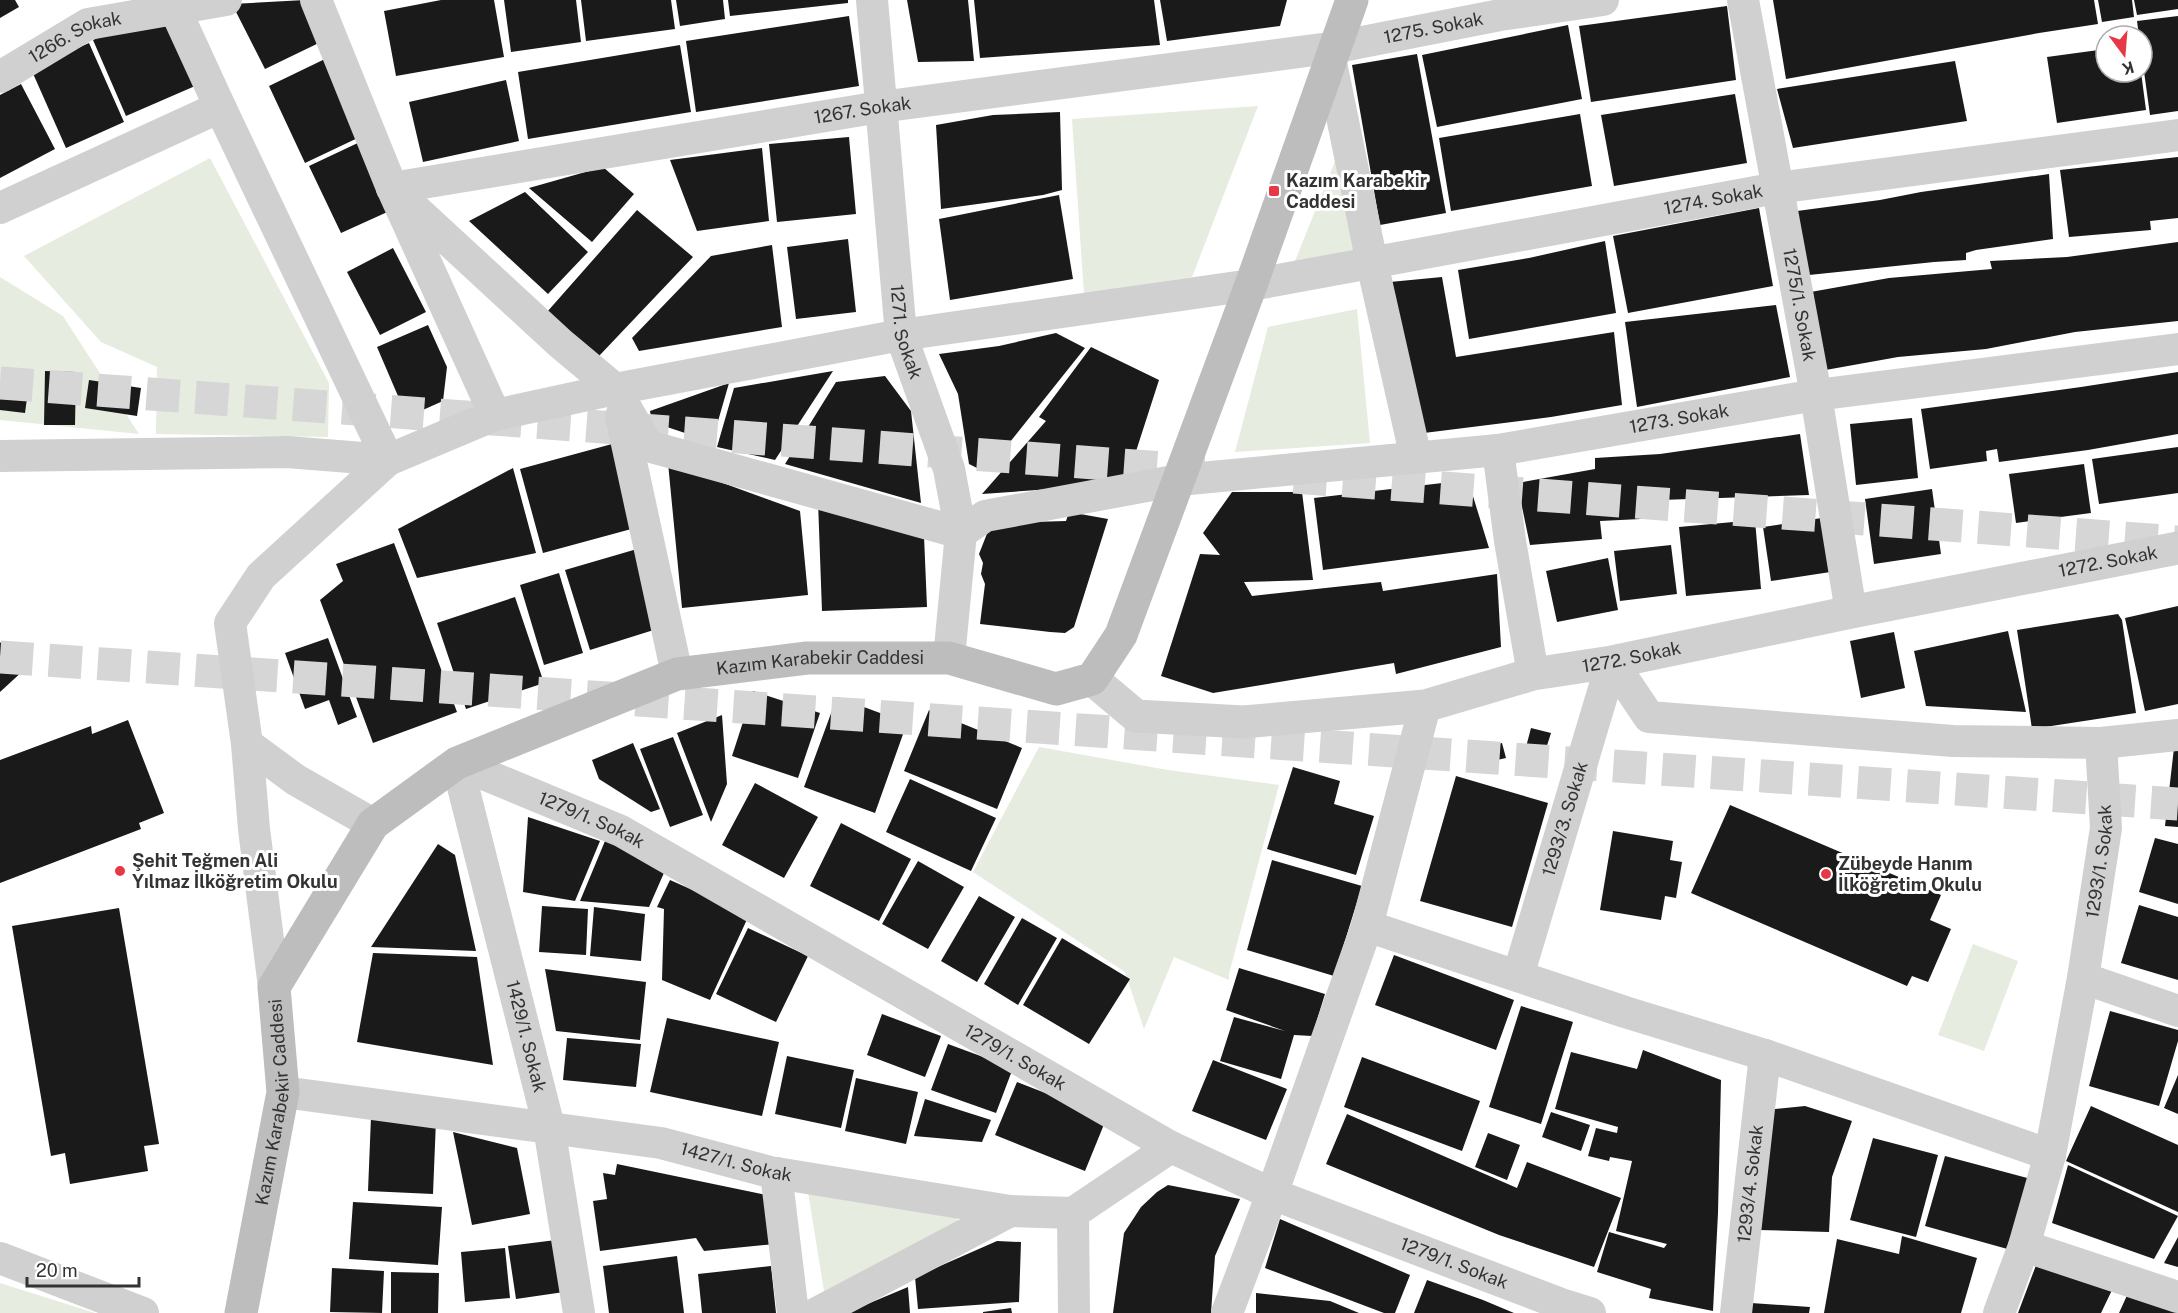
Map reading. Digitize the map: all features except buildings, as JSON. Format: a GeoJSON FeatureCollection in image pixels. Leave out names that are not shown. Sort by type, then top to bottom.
{"type":"FeatureCollection","features":[{"type":"Feature","properties":{"kind":"main road"},"geometry":{"type":"LineString","coordinates":[[1092,679],[1121,635],[1251,285],[1352,0]]}},
{"type":"Feature","properties":{"kind":"main road","name":"Kazım Karabekir Caddesi"},"geometry":{"type":"LineString","coordinates":[[241,1313],[283,1092],[274,987],[373,824],[457,763],[677,674],[807,658],[948,658],[1056,689],[1092,679]]}},
{"type":"Feature","properties":{"kind":"street","name":"1266. Sokak"},"geometry":{"type":"LineString","coordinates":[[0,77],[88,24],[226,0]]}},
{"type":"Feature","properties":{"kind":"street"},"geometry":{"type":"LineString","coordinates":[[316,0],[392,188],[495,415]]}},
{"type":"Feature","properties":{"kind":"street","name":"1271. Sokak"},"geometry":{"type":"LineString","coordinates":[[872,0],[901,335],[950,469],[962,533],[948,658]]}},
{"type":"Feature","properties":{"kind":"street","name":"1275. Sokak"},"geometry":{"type":"LineString","coordinates":[[1334,55],[1499,8],[1603,0]]}},
{"type":"Feature","properties":{"kind":"street","name":"1275/1. Sokak"},"geometry":{"type":"LineString","coordinates":[[1743,0],[1776,188],[1816,394],[1851,612]]}},
{"type":"Feature","properties":{"kind":"street"},"geometry":{"type":"LineString","coordinates":[[175,9],[388,460]]}},
{"type":"Feature","properties":{"kind":"street"},"geometry":{"type":"LineString","coordinates":[[1334,55],[1372,263],[1416,459]]}},
{"type":"Feature","properties":{"kind":"street","name":"1267. Sokak"},"geometry":{"type":"LineString","coordinates":[[392,188],[880,107],[1334,55]]}},
{"type":"Feature","properties":{"kind":"street"},"geometry":{"type":"LineString","coordinates":[[0,208],[220,107]]}},
{"type":"Feature","properties":{"kind":"street","name":"1274. Sokak"},"geometry":{"type":"LineString","coordinates":[[388,460],[495,415],[615,389],[901,335],[1251,285],[1776,188],[2178,135]]}},
{"type":"Feature","properties":{"kind":"street"},"geometry":{"type":"LineString","coordinates":[[392,188],[560,343],[615,389],[648,446],[962,533]]}},
{"type":"Feature","properties":{"kind":"street","name":"1273. Sokak"},"geometry":{"type":"LineString","coordinates":[[962,533],[985,516],[1179,480],[1498,450],[1816,394],[2178,349]]}},
{"type":"Feature","properties":{"kind":"street"},"geometry":{"type":"LineString","coordinates":[[615,389],[677,674]]}},
{"type":"Feature","properties":{"kind":"street"},"geometry":{"type":"LineString","coordinates":[[1498,450],[1510,541],[1533,674]]}},
{"type":"Feature","properties":{"kind":"street"},"geometry":{"type":"LineString","coordinates":[[0,456],[287,452],[388,460]]}},
{"type":"Feature","properties":{"kind":"street"},"geometry":{"type":"LineString","coordinates":[[274,987],[254,829],[247,744],[230,624],[261,576],[388,460]]}},
{"type":"Feature","properties":{"kind":"street","name":"1272. Sokak"},"geometry":{"type":"LineString","coordinates":[[1092,679],[1136,716],[1243,722],[1425,706],[1533,674],[1612,662],[1851,612],[2178,548]]}},
{"type":"Feature","properties":{"kind":"street"},"geometry":{"type":"LineString","coordinates":[[1612,662],[1649,717],[1953,741],[2101,743],[2178,735]]}},
{"type":"Feature","properties":{"kind":"street","name":"1293/3. Sokak"},"geometry":{"type":"LineString","coordinates":[[1518,976],[1612,662]]}},
{"type":"Feature","properties":{"kind":"street"},"geometry":{"type":"LineString","coordinates":[[1227,1313],[1272,1194],[1367,926],[1425,706]]}},
{"type":"Feature","properties":{"kind":"street","name":"1293/1. Sokak"},"geometry":{"type":"LineString","coordinates":[[1999,1313],[2024,1246],[2050,1155],[2083,978],[2106,828],[2101,743]]}},
{"type":"Feature","properties":{"kind":"street"},"geometry":{"type":"LineString","coordinates":[[247,744],[296,780],[373,824]]}},
{"type":"Feature","properties":{"kind":"street","name":"1429/1. Sokak"},"geometry":{"type":"LineString","coordinates":[[457,763],[549,1127],[579,1313]]}},
{"type":"Feature","properties":{"kind":"street","name":"1279/1. Sokak"},"geometry":{"type":"LineString","coordinates":[[457,763],[621,831],[1171,1147],[1272,1194],[1570,1310]]}},
{"type":"Feature","properties":{"kind":"street"},"geometry":{"type":"LineString","coordinates":[[1367,926],[1765,1055],[2050,1155]]}},
{"type":"Feature","properties":{"kind":"street"},"geometry":{"type":"LineString","coordinates":[[2083,978],[2178,1011]]}},
{"type":"Feature","properties":{"kind":"street","name":"1293/4. Sokak"},"geometry":{"type":"LineString","coordinates":[[1736,1313],[1765,1055]]}},
{"type":"Feature","properties":{"kind":"street","name":"1427/1. Sokak"},"geometry":{"type":"LineString","coordinates":[[283,1092],[661,1143],[776,1173],[1010,1212],[1073,1213]]}},
{"type":"Feature","properties":{"kind":"street"},"geometry":{"type":"LineString","coordinates":[[1074,1313],[1073,1213],[1171,1147]]}},
{"type":"Feature","properties":{"kind":"street"},"geometry":{"type":"LineString","coordinates":[[776,1173],[793,1313]]}},
{"type":"Feature","properties":{"kind":"street"},"geometry":{"type":"LineString","coordinates":[[817,1313],[1010,1212]]}},
{"type":"Feature","properties":{"kind":"street"},"geometry":{"type":"LineString","coordinates":[[2024,1246],[2178,1297]]}},
{"type":"Feature","properties":{"kind":"street"},"geometry":{"type":"LineString","coordinates":[[0,1258],[143,1313]]}},
{"type":"Feature","properties":{"kind":"shaded area"},"geometry":{"type":"Polygon","coordinates":[[[1258,106],[1192,277],[1084,294],[1072,119],[1258,106]]]}},
{"type":"Feature","properties":{"kind":"shaded area"},"geometry":{"type":"Polygon","coordinates":[[[1340,149],[1358,249],[1295,261],[1340,149]]]}},
{"type":"Feature","properties":{"kind":"shaded area"},"geometry":{"type":"Polygon","coordinates":[[[210,158],[329,383],[328,437],[156,434],[157,367],[101,342],[24,256],[210,158]]]}},
{"type":"Feature","properties":{"kind":"shaded area"},"geometry":{"type":"Polygon","coordinates":[[[0,277],[63,316],[139,434],[0,420],[0,277]]]}},
{"type":"Feature","properties":{"kind":"shaded area"},"geometry":{"type":"Polygon","coordinates":[[[1357,309],[1370,443],[1235,452],[1268,327],[1357,309]]]}},
{"type":"Feature","properties":{"kind":"shaded area"},"geometry":{"type":"Polygon","coordinates":[[[1039,747],[1168,770],[1279,785],[1229,980],[1174,957],[1144,1029],[1125,972],[973,872],[1039,747]]]}},
{"type":"Feature","properties":{"kind":"shaded area"},"geometry":{"type":"Polygon","coordinates":[[[1973,944],[2018,961],[1984,1051],[1938,1035],[1973,944]]]}},
{"type":"Feature","properties":{"kind":"shaded area"},"geometry":{"type":"Polygon","coordinates":[[[808,1192],[955,1212],[959,1224],[824,1291],[808,1192]]]}},
{"type":"Feature","properties":{"kind":"shaded area"},"geometry":{"type":"Polygon","coordinates":[[[0,1283],[95,1313],[0,1313],[0,1283]]]}},
{"type":"Feature","properties":{"kind":"tunnel"},"geometry":{"type":"LineString","coordinates":[[0,383],[1204,471]]}},
{"type":"Feature","properties":{"kind":"tunnel"},"geometry":{"type":"LineString","coordinates":[[1294,477],[2178,542]]}},
{"type":"Feature","properties":{"kind":"tunnel"},"geometry":{"type":"LineString","coordinates":[[0,657],[2178,804]]}},
{"type":"Feature","properties":{"kind":"place","name":"Kazım Karabekir Caddesi"},"geometry":{"type":"Point","coordinates":[1274,191]}},
{"type":"Feature","properties":{"kind":"place","name":"Şehit Teğmen Ali Yılmaz İlköğretim Okulu"},"geometry":{"type":"Point","coordinates":[120,871]}},
{"type":"Feature","properties":{"kind":"place","name":"Zübeyde Hanım İlköğretim Okulu"},"geometry":{"type":"Point","coordinates":[1826,874]}}]}
